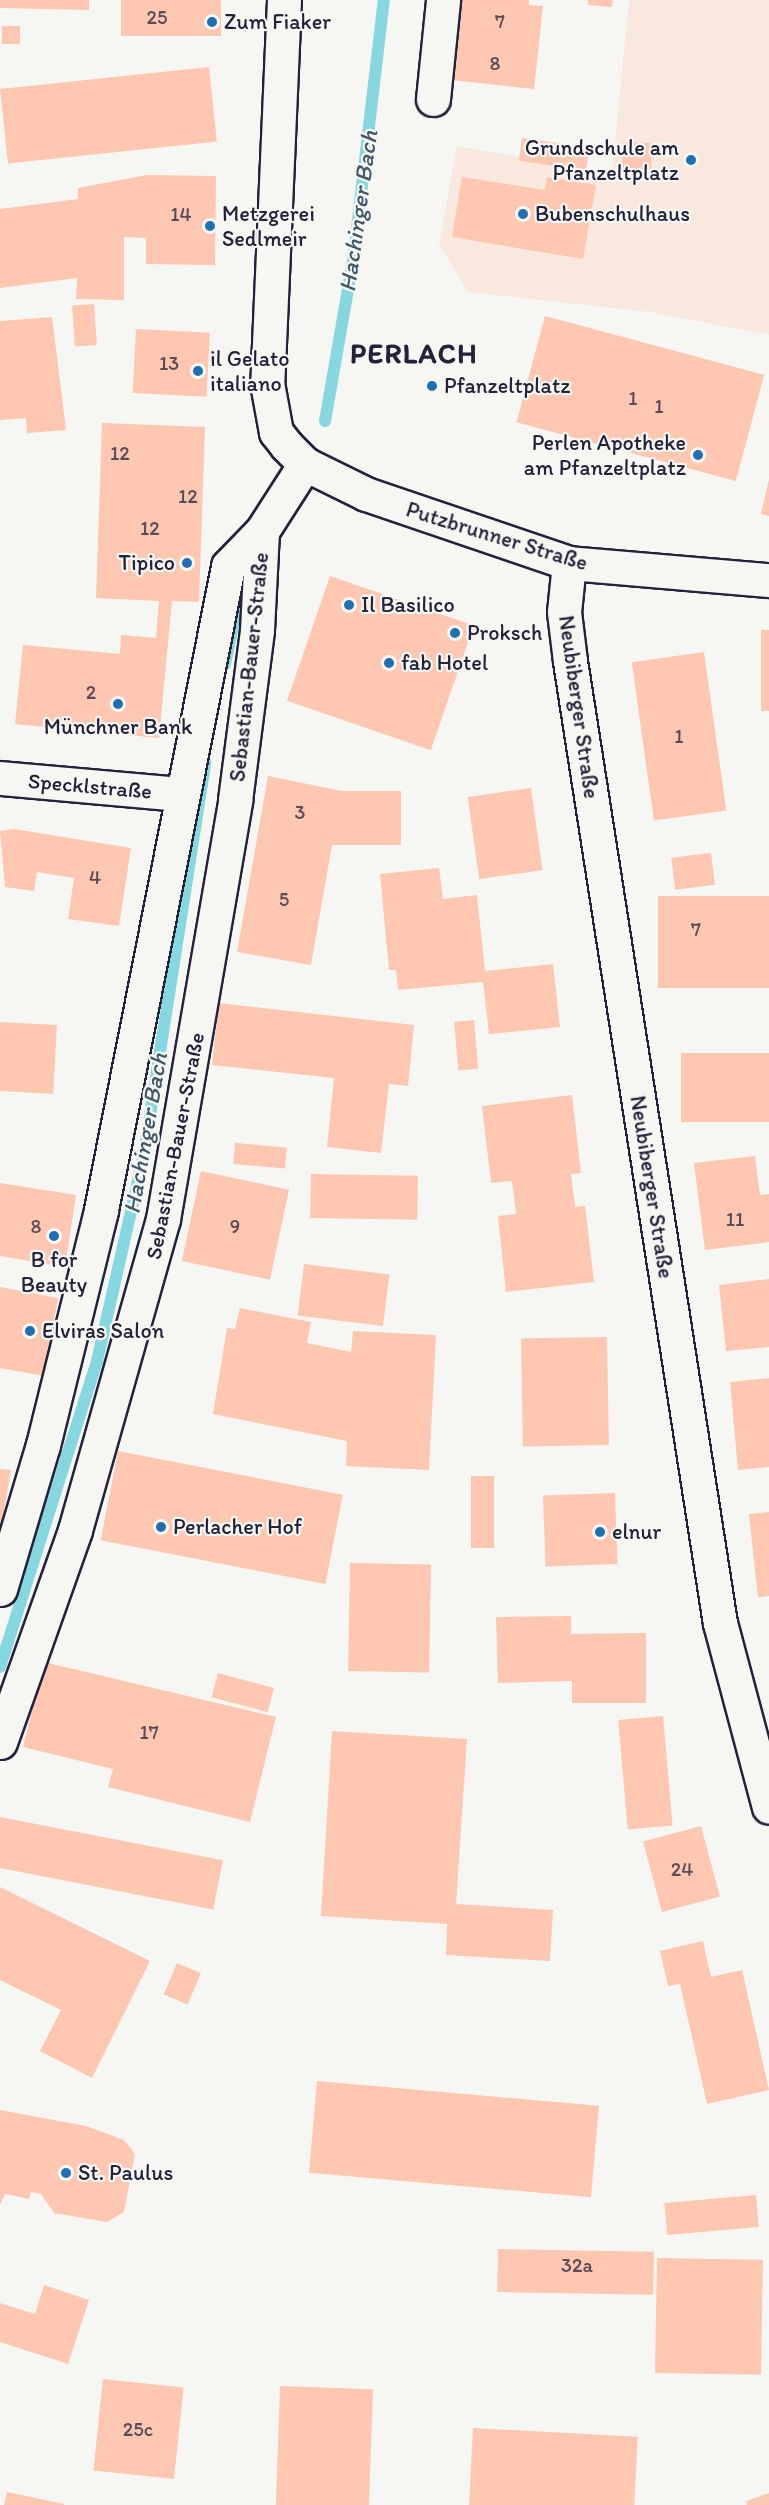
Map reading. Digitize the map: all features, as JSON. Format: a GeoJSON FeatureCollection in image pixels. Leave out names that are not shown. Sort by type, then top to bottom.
{"type":"FeatureCollection","features":[{"type":"Feature","properties":{"kind":"street"},"geometry":{"type":"LineString","coordinates":[[284,0],[267,383],[276,432],[305,464]]}},
{"type":"Feature","properties":{"kind":"street"},"geometry":{"type":"LineString","coordinates":[[433,99],[442,0]]}},
{"type":"Feature","properties":{"kind":"street","name":"Sebastian-Bauer-Straße"},"geometry":{"type":"LineString","coordinates":[[0,1589],[35,1476],[101,1210],[180,794],[228,566],[262,531],[305,464]]}},
{"type":"Feature","properties":{"kind":"street","name":"Putzbrunner Straße"},"geometry":{"type":"LineString","coordinates":[[305,464],[366,494],[569,563],[769,580]]}},
{"type":"Feature","properties":{"kind":"street","name":"Sebastian-Bauer-Straße"},"geometry":{"type":"LineString","coordinates":[[0,1742],[75,1530],[164,1219],[235,800],[257,630],[262,531]]}},
{"type":"Feature","properties":{"kind":"street","name":"Neubiberger Straße"},"geometry":{"type":"LineString","coordinates":[[569,563],[564,612],[570,662],[717,1603],[769,1807]]}},
{"type":"Feature","properties":{"kind":"street","name":"Specklstraße"},"geometry":{"type":"LineString","coordinates":[[0,778],[180,794]]}},
{"type":"Feature","properties":{"kind":"shaded area","name":"Grundschule am Pfanzeltplatz"},"geometry":{"type":"Polygon","coordinates":[[[629,0],[769,0],[769,335],[650,312],[468,292],[439,244],[457,146],[612,173],[629,0]]]}},
{"type":"Feature","properties":{"kind":"building"},"geometry":{"type":"Polygon","coordinates":[[[0,0],[89,0],[89,10],[0,8],[0,0]]]}},
{"type":"Feature","properties":{"kind":"building"},"geometry":{"type":"Polygon","coordinates":[[[121,0],[221,0],[221,36],[121,36],[121,0]]]}},
{"type":"Feature","properties":{"kind":"building"},"geometry":{"type":"Polygon","coordinates":[[[460,0],[529,0],[529,5],[543,6],[534,89],[451,80],[460,0]]]}},
{"type":"Feature","properties":{"kind":"building"},"geometry":{"type":"Polygon","coordinates":[[[588,0],[613,0],[612,7],[588,5],[588,0]]]}},
{"type":"Feature","properties":{"kind":"building"},"geometry":{"type":"Polygon","coordinates":[[[2,26],[20,26],[20,44],[2,44],[2,26]]]}},
{"type":"Feature","properties":{"kind":"building"},"geometry":{"type":"Polygon","coordinates":[[[209,67],[217,142],[8,164],[0,89],[209,67]]]}},
{"type":"Feature","properties":{"kind":"building"},"geometry":{"type":"Polygon","coordinates":[[[522,138],[589,147],[586,170],[519,161],[522,138]]]}},
{"type":"Feature","properties":{"kind":"building"},"geometry":{"type":"Polygon","coordinates":[[[623,142],[652,143],[651,170],[622,169],[623,142]]]}},
{"type":"Feature","properties":{"kind":"building"},"geometry":{"type":"Polygon","coordinates":[[[147,175],[216,176],[215,265],[146,264],[146,238],[124,237],[124,300],[76,299],[77,278],[0,288],[0,209],[78,199],[78,188],[147,175]]]}},
{"type":"Feature","properties":{"kind":"building","name":"Bubenschulhaus"},"geometry":{"type":"Polygon","coordinates":[[[462,177],[545,190],[547,177],[596,185],[583,259],[452,237],[462,177]]]}},
{"type":"Feature","properties":{"kind":"building"},"geometry":{"type":"Polygon","coordinates":[[[94,304],[97,345],[75,346],[72,306],[94,304]]]}},
{"type":"Feature","properties":{"kind":"building"},"geometry":{"type":"Polygon","coordinates":[[[545,316],[764,375],[736,481],[517,422],[545,316]]]}},
{"type":"Feature","properties":{"kind":"building"},"geometry":{"type":"Polygon","coordinates":[[[52,317],[66,430],[27,433],[26,418],[0,420],[0,321],[52,317]]]}},
{"type":"Feature","properties":{"kind":"building"},"geometry":{"type":"Polygon","coordinates":[[[136,329],[210,333],[207,397],[133,393],[136,329]]]}},
{"type":"Feature","properties":{"kind":"building"},"geometry":{"type":"Polygon","coordinates":[[[102,423],[205,427],[199,602],[172,601],[159,738],[15,724],[23,645],[120,654],[121,635],[156,638],[159,601],[96,598],[102,423]]]}},
{"type":"Feature","properties":{"kind":"building"},"geometry":{"type":"Polygon","coordinates":[[[769,479],[769,516],[761,514],[769,479]]]}},
{"type":"Feature","properties":{"kind":"building"},"geometry":{"type":"Polygon","coordinates":[[[330,576],[474,625],[431,750],[287,701],[330,576]]]}},
{"type":"Feature","properties":{"kind":"building"},"geometry":{"type":"Polygon","coordinates":[[[761,630],[769,630],[769,711],[761,711],[761,630]]]}},
{"type":"Feature","properties":{"kind":"building"},"geometry":{"type":"Polygon","coordinates":[[[704,652],[726,810],[654,821],[632,662],[704,652]]]}},
{"type":"Feature","properties":{"kind":"building"},"geometry":{"type":"Polygon","coordinates":[[[268,776],[342,791],[401,791],[401,845],[332,845],[311,965],[237,952],[268,776]]]}},
{"type":"Feature","properties":{"kind":"building"},"geometry":{"type":"Polygon","coordinates":[[[531,788],[543,870],[479,879],[468,797],[531,788]]]}},
{"type":"Feature","properties":{"kind":"building"},"geometry":{"type":"Polygon","coordinates":[[[14,829],[131,848],[119,926],[68,919],[74,878],[37,872],[34,891],[5,887],[0,831],[14,829]]]}},
{"type":"Feature","properties":{"kind":"building"},"geometry":{"type":"Polygon","coordinates":[[[711,853],[715,885],[675,890],[671,858],[711,853]]]}},
{"type":"Feature","properties":{"kind":"building"},"geometry":{"type":"Polygon","coordinates":[[[439,868],[443,899],[477,895],[485,971],[553,964],[560,1027],[489,1034],[483,982],[398,990],[396,970],[389,970],[380,874],[439,868]]]}},
{"type":"Feature","properties":{"kind":"building"},"geometry":{"type":"Polygon","coordinates":[[[658,896],[769,896],[769,988],[658,988],[658,896]]]}},
{"type":"Feature","properties":{"kind":"building"},"geometry":{"type":"Polygon","coordinates":[[[219,1003],[414,1025],[408,1086],[389,1084],[381,1153],[327,1147],[334,1078],[212,1065],[219,1003]]]}},
{"type":"Feature","properties":{"kind":"building"},"geometry":{"type":"Polygon","coordinates":[[[474,1020],[478,1069],[458,1071],[454,1022],[474,1020]]]}},
{"type":"Feature","properties":{"kind":"building"},"geometry":{"type":"Polygon","coordinates":[[[0,1022],[57,1025],[53,1094],[0,1091],[0,1022]]]}},
{"type":"Feature","properties":{"kind":"building"},"geometry":{"type":"Polygon","coordinates":[[[681,1053],[769,1053],[769,1122],[681,1122],[681,1053]]]}},
{"type":"Feature","properties":{"kind":"building"},"geometry":{"type":"Polygon","coordinates":[[[572,1095],[581,1173],[571,1174],[575,1207],[585,1206],[594,1282],[506,1292],[498,1216],[516,1214],[512,1181],[491,1183],[482,1106],[572,1095]]]}},
{"type":"Feature","properties":{"kind":"building"},"geometry":{"type":"Polygon","coordinates":[[[235,1143],[287,1148],[285,1168],[233,1164],[235,1143]]]}},
{"type":"Feature","properties":{"kind":"building"},"geometry":{"type":"Polygon","coordinates":[[[755,1156],[760,1195],[769,1194],[769,1242],[705,1250],[694,1163],[755,1156]]]}},
{"type":"Feature","properties":{"kind":"building"},"geometry":{"type":"Polygon","coordinates":[[[201,1171],[289,1190],[270,1280],[182,1261],[201,1171]]]}},
{"type":"Feature","properties":{"kind":"building"},"geometry":{"type":"Polygon","coordinates":[[[311,1174],[418,1176],[417,1220],[310,1218],[311,1174]]]}},
{"type":"Feature","properties":{"kind":"building"},"geometry":{"type":"Polygon","coordinates":[[[0,1183],[76,1195],[65,1267],[0,1256],[0,1183]]]}},
{"type":"Feature","properties":{"kind":"building"},"geometry":{"type":"Polygon","coordinates":[[[304,1264],[389,1274],[383,1326],[298,1316],[304,1264]]]}},
{"type":"Feature","properties":{"kind":"building"},"geometry":{"type":"Polygon","coordinates":[[[769,1279],[769,1347],[726,1351],[719,1285],[769,1279]]]}},
{"type":"Feature","properties":{"kind":"building"},"geometry":{"type":"Polygon","coordinates":[[[0,1287],[58,1298],[44,1376],[0,1368],[0,1287]]]}},
{"type":"Feature","properties":{"kind":"building"},"geometry":{"type":"Polygon","coordinates":[[[240,1308],[311,1322],[307,1343],[351,1352],[353,1331],[436,1335],[429,1470],[346,1466],[347,1441],[213,1414],[227,1328],[235,1329],[240,1308]]]}},
{"type":"Feature","properties":{"kind":"building"},"geometry":{"type":"Polygon","coordinates":[[[607,1337],[609,1445],[523,1446],[521,1339],[607,1337]]]}},
{"type":"Feature","properties":{"kind":"building"},"geometry":{"type":"Polygon","coordinates":[[[769,1378],[769,1467],[738,1470],[730,1382],[769,1378]]]}},
{"type":"Feature","properties":{"kind":"building"},"geometry":{"type":"Polygon","coordinates":[[[118,1451],[343,1495],[325,1584],[101,1540],[118,1451]]]}},
{"type":"Feature","properties":{"kind":"building"},"geometry":{"type":"Polygon","coordinates":[[[0,1469],[11,1470],[1,1528],[0,1528],[0,1469]]]}},
{"type":"Feature","properties":{"kind":"building"},"geometry":{"type":"Polygon","coordinates":[[[471,1476],[494,1476],[494,1548],[471,1548],[471,1476]]]}},
{"type":"Feature","properties":{"kind":"building"},"geometry":{"type":"Polygon","coordinates":[[[615,1493],[617,1564],[546,1566],[543,1496],[615,1493]]]}},
{"type":"Feature","properties":{"kind":"building"},"geometry":{"type":"Polygon","coordinates":[[[769,1512],[769,1596],[758,1597],[749,1514],[769,1512]]]}},
{"type":"Feature","properties":{"kind":"building"},"geometry":{"type":"Polygon","coordinates":[[[350,1563],[431,1564],[429,1672],[348,1671],[350,1563]]]}},
{"type":"Feature","properties":{"kind":"building"},"geometry":{"type":"Polygon","coordinates":[[[571,1616],[571,1634],[646,1633],[646,1703],[572,1703],[572,1681],[498,1683],[496,1617],[571,1616]]]}},
{"type":"Feature","properties":{"kind":"building"},"geometry":{"type":"Polygon","coordinates":[[[44,1662],[276,1717],[250,1822],[108,1787],[113,1769],[23,1747],[44,1662]]]}},
{"type":"Feature","properties":{"kind":"building"},"geometry":{"type":"Polygon","coordinates":[[[218,1673],[274,1688],[268,1712],[212,1697],[218,1673]]]}},
{"type":"Feature","properties":{"kind":"building"},"geometry":{"type":"Polygon","coordinates":[[[663,1716],[673,1826],[628,1830],[618,1720],[663,1716]]]}},
{"type":"Feature","properties":{"kind":"building"},"geometry":{"type":"Polygon","coordinates":[[[332,1731],[467,1739],[456,1904],[553,1910],[550,1961],[446,1955],[447,1924],[321,1916],[332,1731]]]}},
{"type":"Feature","properties":{"kind":"building"},"geometry":{"type":"Polygon","coordinates":[[[0,1817],[223,1860],[213,1909],[0,1868],[0,1817]]]}},
{"type":"Feature","properties":{"kind":"building"},"geometry":{"type":"Polygon","coordinates":[[[701,1826],[720,1897],[662,1912],[643,1842],[701,1826]]]}},
{"type":"Feature","properties":{"kind":"building"},"geometry":{"type":"Polygon","coordinates":[[[0,1887],[150,1961],[92,2078],[40,2051],[61,2010],[0,1980],[0,1887]]]}},
{"type":"Feature","properties":{"kind":"building"},"geometry":{"type":"Polygon","coordinates":[[[703,1941],[711,1977],[742,1970],[769,2090],[707,2104],[680,1984],[668,1986],[660,1951],[703,1941]]]}},
{"type":"Feature","properties":{"kind":"building"},"geometry":{"type":"Polygon","coordinates":[[[177,1963],[201,1973],[188,2004],[164,1994],[177,1963]]]}},
{"type":"Feature","properties":{"kind":"building"},"geometry":{"type":"Polygon","coordinates":[[[317,2081],[599,2106],[591,2197],[309,2173],[317,2081]]]}},
{"type":"Feature","properties":{"kind":"building","name":"St. Paulus"},"geometry":{"type":"Polygon","coordinates":[[[0,2110],[86,2126],[124,2140],[135,2154],[124,2212],[107,2222],[54,2213],[41,2194],[31,2192],[29,2199],[5,2194],[0,2205],[0,2110]]]}},
{"type":"Feature","properties":{"kind":"building"},"geometry":{"type":"Polygon","coordinates":[[[756,2195],[759,2227],[667,2235],[664,2203],[756,2195]]]}},
{"type":"Feature","properties":{"kind":"building"},"geometry":{"type":"Polygon","coordinates":[[[498,2249],[654,2252],[653,2295],[497,2292],[498,2249]]]}},
{"type":"Feature","properties":{"kind":"building"},"geometry":{"type":"Polygon","coordinates":[[[657,2258],[763,2260],[761,2375],[655,2373],[657,2258]]]}},
{"type":"Feature","properties":{"kind":"building"},"geometry":{"type":"Polygon","coordinates":[[[44,2285],[89,2300],[68,2364],[0,2342],[0,2303],[35,2314],[44,2285]]]}},
{"type":"Feature","properties":{"kind":"building"},"geometry":{"type":"Polygon","coordinates":[[[103,2379],[184,2387],[174,2479],[93,2470],[103,2379]]]}},
{"type":"Feature","properties":{"kind":"building"},"geometry":{"type":"Polygon","coordinates":[[[280,2386],[373,2389],[369,2505],[276,2505],[280,2386]]]}},
{"type":"Feature","properties":{"kind":"building"},"geometry":{"type":"Polygon","coordinates":[[[473,2428],[638,2437],[634,2505],[469,2505],[473,2428]]]}},
{"type":"Feature","properties":{"kind":"building"},"geometry":{"type":"Polygon","coordinates":[[[7,2492],[64,2504],[64,2505],[4,2505],[7,2492]]]}},
{"type":"Feature","properties":{"kind":"building"},"geometry":{"type":"Polygon","coordinates":[[[769,2493],[769,2505],[747,2505],[746,2501],[769,2493]]]}},
{"type":"Feature","properties":{"kind":"waterway","name":"Hachinger Bach"},"geometry":{"type":"LineString","coordinates":[[325,421],[354,254],[384,0]]}},
{"type":"Feature","properties":{"kind":"waterway","name":"Hachinger Bach"},"geometry":{"type":"LineString","coordinates":[[225,664],[241,588]]}},
{"type":"Feature","properties":{"kind":"waterway","name":"Hachinger Bach"},"geometry":{"type":"LineString","coordinates":[[0,1667],[97,1361],[144,1154],[205,763]]}},
{"type":"Feature","properties":{"kind":"place","name":"Zum Fiaker"},"geometry":{"type":"Point","coordinates":[212,22]}},
{"type":"Feature","properties":{"kind":"place","name":"Grundschule am Pfanzeltplatz"},"geometry":{"type":"Point","coordinates":[691,160]}},
{"type":"Feature","properties":{"kind":"place","name":"Bubenschulhaus"},"geometry":{"type":"Point","coordinates":[523,214]}},
{"type":"Feature","properties":{"kind":"place","name":"Metzgerei Sedlmeir"},"geometry":{"type":"Point","coordinates":[210,226]}},
{"type":"Feature","properties":{"kind":"place","name":"il Gelato italiano"},"geometry":{"type":"Point","coordinates":[198,371]}},
{"type":"Feature","properties":{"kind":"place","name":"Pfanzeltplatz"},"geometry":{"type":"Point","coordinates":[432,386]}},
{"type":"Feature","properties":{"kind":"place","name":"Perlen Apotheke am Pfanzeltplatz"},"geometry":{"type":"Point","coordinates":[698,455]}},
{"type":"Feature","properties":{"kind":"place","name":"Tipico"},"geometry":{"type":"Point","coordinates":[187,563]}},
{"type":"Feature","properties":{"kind":"place","name":"Il Basilico"},"geometry":{"type":"Point","coordinates":[349,605]}},
{"type":"Feature","properties":{"kind":"place","name":"Proksch"},"geometry":{"type":"Point","coordinates":[455,633]}},
{"type":"Feature","properties":{"kind":"place","name":"fab Hotel"},"geometry":{"type":"Point","coordinates":[389,663]}},
{"type":"Feature","properties":{"kind":"place","name":"Münchner Bank"},"geometry":{"type":"Point","coordinates":[118,704]}},
{"type":"Feature","properties":{"kind":"place","name":"B for Beauty"},"geometry":{"type":"Point","coordinates":[54,1236]}},
{"type":"Feature","properties":{"kind":"place","name":"Elviras Salon"},"geometry":{"type":"Point","coordinates":[30,1331]}},
{"type":"Feature","properties":{"kind":"place","name":"Perlacher Hof"},"geometry":{"type":"Point","coordinates":[161,1527]}},
{"type":"Feature","properties":{"kind":"place","name":"elnur"},"geometry":{"type":"Point","coordinates":[600,1532]}},
{"type":"Feature","properties":{"kind":"place","name":"St. Paulus"},"geometry":{"type":"Point","coordinates":[66,2173]}},
{"type":"Feature","properties":{"kind":"district","name":"PERLACH"},"geometry":{"type":"Point","coordinates":[414,353]}}]}
